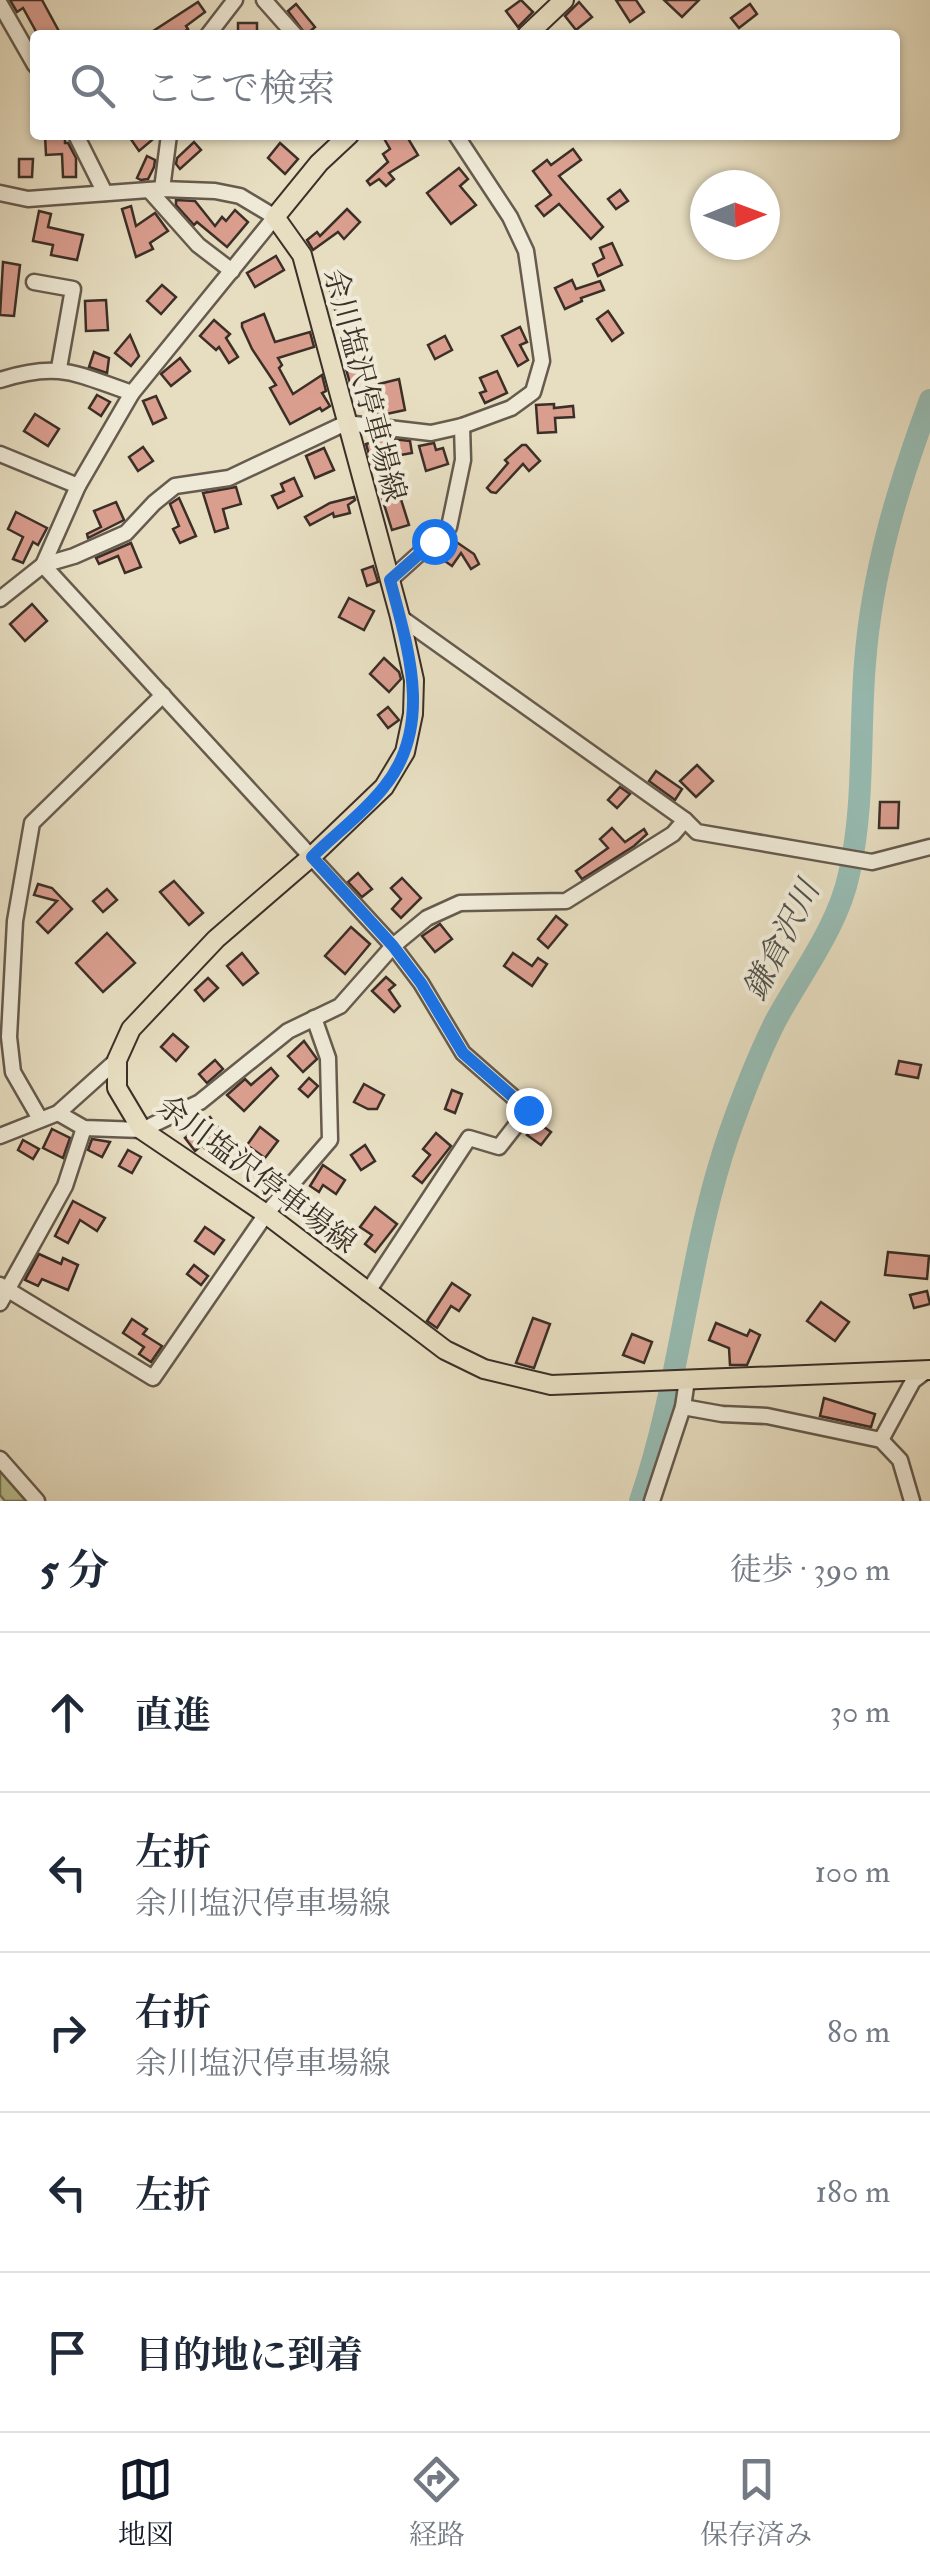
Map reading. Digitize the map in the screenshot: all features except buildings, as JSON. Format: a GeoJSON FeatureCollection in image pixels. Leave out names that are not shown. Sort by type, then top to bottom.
{"type":"FeatureCollection","features":[{"type":"Feature","properties":{"kind":"main road"},"geometry":{"type":"LineString","coordinates":[[533,30],[563,0]]}},
{"type":"Feature","properties":{"kind":"main road"},"geometry":{"type":"LineString","coordinates":[[276,218],[318,163],[343,140]]}},
{"type":"Feature","properties":{"kind":"main road","name":"余川塩沢停車場線"},"geometry":{"type":"LineString","coordinates":[[276,218],[302,254],[400,618],[414,680],[413,714],[405,752],[384,787],[312,857],[216,939],[132,1029],[117,1060],[116,1088],[142,1130],[266,1214],[444,1350],[484,1369],[550,1385],[929,1369]]}},
{"type":"Feature","properties":{"kind":"street"},"geometry":{"type":"LineString","coordinates":[[212,30],[235,0]]}},
{"type":"Feature","properties":{"kind":"street"},"geometry":{"type":"LineString","coordinates":[[264,0],[290,30]]}},
{"type":"Feature","properties":{"kind":"street"},"geometry":{"type":"LineString","coordinates":[[0,4],[30,55]]}},
{"type":"Feature","properties":{"kind":"street"},"geometry":{"type":"LineString","coordinates":[[79,140],[106,193]]}},
{"type":"Feature","properties":{"kind":"street"},"geometry":{"type":"LineString","coordinates":[[155,189],[168,140]]}},
{"type":"Feature","properties":{"kind":"street"},"geometry":{"type":"LineString","coordinates":[[0,599],[43,565],[74,556],[126,532],[175,486],[229,478],[346,423],[431,433],[511,408],[533,392],[542,361],[526,250],[510,217],[459,140]]}},
{"type":"Feature","properties":{"kind":"street"},"geometry":{"type":"LineString","coordinates":[[155,189],[198,245],[232,271]]}},
{"type":"Feature","properties":{"kind":"street"},"geometry":{"type":"LineString","coordinates":[[0,193],[28,199],[155,189],[215,191],[240,196],[276,218],[132,392],[78,486],[43,565]]}},
{"type":"Feature","properties":{"kind":"street"},"geometry":{"type":"LineString","coordinates":[[34,282],[73,289],[59,368]]}},
{"type":"Feature","properties":{"kind":"street"},"geometry":{"type":"LineString","coordinates":[[0,380],[24,372],[59,368],[132,392]]}},
{"type":"Feature","properties":{"kind":"street"},"geometry":{"type":"LineString","coordinates":[[390,580],[449,527],[463,460],[462,426]]}},
{"type":"Feature","properties":{"kind":"street"},"geometry":{"type":"LineString","coordinates":[[0,454],[78,486]]}},
{"type":"Feature","properties":{"kind":"street"},"geometry":{"type":"LineString","coordinates":[[43,565],[393,946],[421,983],[463,1053],[528,1110],[499,1146],[470,1138],[367,1293]]}},
{"type":"Feature","properties":{"kind":"street"},"geometry":{"type":"LineString","coordinates":[[400,618],[698,832],[872,862],[930,847]]}},
{"type":"Feature","properties":{"kind":"street"},"geometry":{"type":"LineString","coordinates":[[40,1119],[13,1072],[5,1034],[15,921],[32,823],[163,695]]}},
{"type":"Feature","properties":{"kind":"street"},"geometry":{"type":"LineString","coordinates":[[58,1113],[84,1128],[142,1130],[200,1102],[288,1031],[340,1006],[393,946],[428,918],[460,903],[566,902],[673,834],[685,820]]}},
{"type":"Feature","properties":{"kind":"street"},"geometry":{"type":"LineString","coordinates":[[84,1128],[64,1186],[3,1293],[153,1378],[266,1214],[330,1140],[328,1058],[314,1018]]}},
{"type":"Feature","properties":{"kind":"street"},"geometry":{"type":"LineString","coordinates":[[0,1136],[58,1113],[117,1060]]}},
{"type":"Feature","properties":{"kind":"street"},"geometry":{"type":"LineString","coordinates":[[880,1440],[913,1381],[929,1369]]}},
{"type":"Feature","properties":{"kind":"street"},"geometry":{"type":"LineString","coordinates":[[652,1501],[683,1407],[687,1380]]}},
{"type":"Feature","properties":{"kind":"street"},"geometry":{"type":"LineString","coordinates":[[683,1407],[768,1416],[880,1440],[900,1460],[912,1501]]}},
{"type":"Feature","properties":{"kind":"street"},"geometry":{"type":"LineString","coordinates":[[0,1459],[37,1501]]}},
{"type":"Feature","properties":{"kind":"green space"},"geometry":{"type":"Polygon","coordinates":[[[0,1470],[26,1501],[5,1501],[0,1495],[0,1470]]]}},
{"type":"Feature","properties":{"kind":"waterway","name":"鎌倉沢川"},"geometry":{"type":"LineString","coordinates":[[640,1501],[654,1456],[704,1225],[729,1134],[768,1036],[844,894],[860,795],[868,629],[897,497],[930,400]]}},
{"type":"Feature","properties":{"kind":"route"},"geometry":{"type":"LineString","coordinates":[[434,541],[390,580],[414,680],[413,714],[405,752],[384,787],[312,857],[393,946],[421,983],[463,1053],[528,1110]]}}]}
